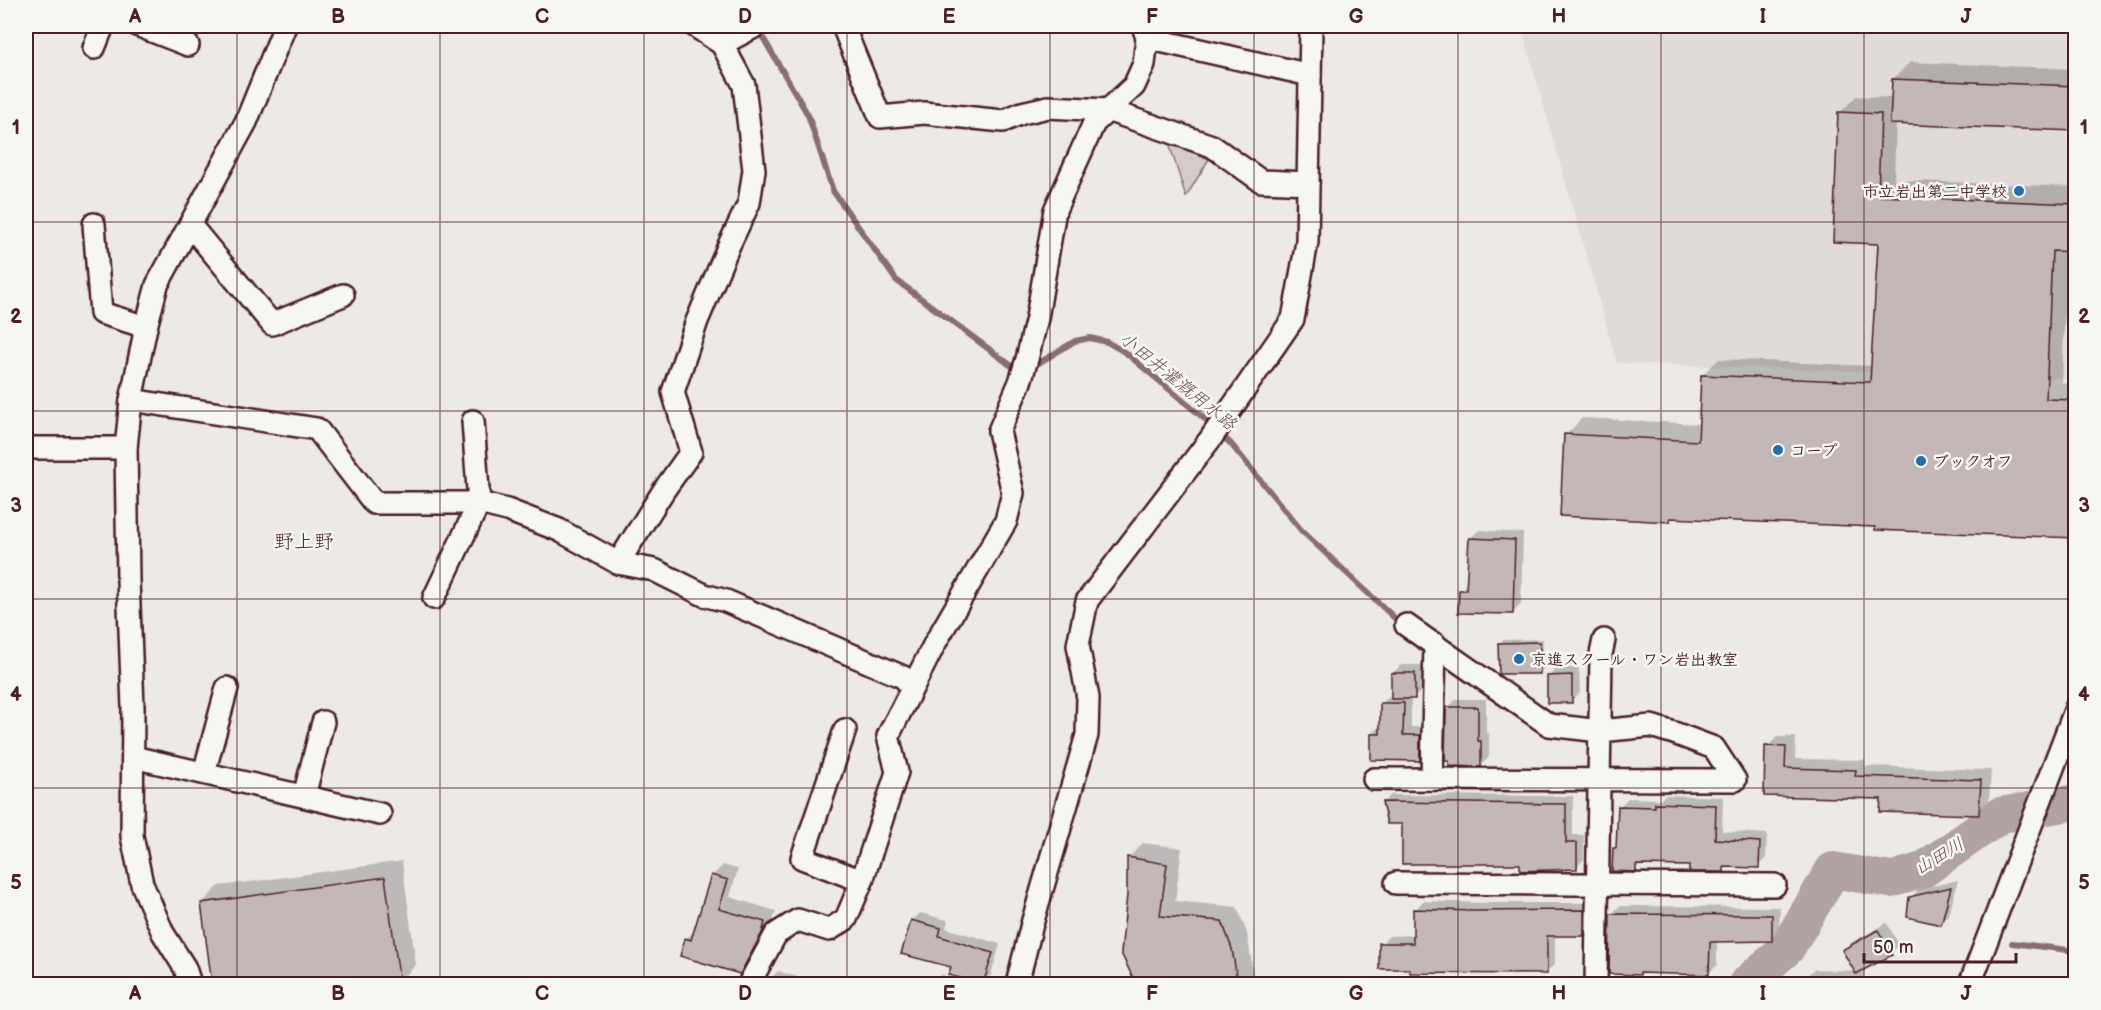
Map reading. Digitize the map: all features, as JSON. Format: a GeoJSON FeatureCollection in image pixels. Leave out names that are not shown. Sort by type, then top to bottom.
{"type":"FeatureCollection","features":[{"type":"Feature","properties":{"kind":"street"},"geometry":{"type":"LineString","coordinates":[[93,48],[103,26]]}},
{"type":"Feature","properties":{"kind":"street"},"geometry":{"type":"LineString","coordinates":[[139,26],[188,45]]}},
{"type":"Feature","properties":{"kind":"street"},"geometry":{"type":"LineString","coordinates":[[190,984],[185,968],[163,933],[142,885],[132,836],[134,707],[128,580],[126,448],[131,400],[157,285],[246,122],[285,26]]}},
{"type":"Feature","properties":{"kind":"street"},"geometry":{"type":"LineString","coordinates":[[618,563],[664,490],[692,452],[673,392],[697,321],[749,203],[753,170],[744,85],[722,44],[695,26]]}},
{"type":"Feature","properties":{"kind":"street"},"geometry":{"type":"LineString","coordinates":[[843,26],[880,117],[924,113],[1004,121],[1048,106],[1107,110],[1212,146],[1261,181],[1308,183]]}},
{"type":"Feature","properties":{"kind":"street"},"geometry":{"type":"LineString","coordinates":[[1017,984],[1087,735],[1088,698],[1078,645],[1087,601],[1211,438],[1293,319],[1307,242],[1311,26]]}},
{"type":"Feature","properties":{"kind":"street"},"geometry":{"type":"LineString","coordinates":[[722,44],[752,27]]}},
{"type":"Feature","properties":{"kind":"street"},"geometry":{"type":"LineString","coordinates":[[749,984],[776,934],[798,920],[830,930],[846,919],[862,881],[897,772],[888,736],[935,643],[1006,521],[1013,493],[999,431],[1020,382],[1027,359],[1037,318],[1055,210],[1094,123],[1134,86],[1144,64],[1145,32],[1310,75]]}},
{"type":"Feature","properties":{"kind":"street"},"geometry":{"type":"LineString","coordinates":[[94,224],[101,313],[146,327]]}},
{"type":"Feature","properties":{"kind":"street"},"geometry":{"type":"LineString","coordinates":[[190,225],[272,324],[343,295]]}},
{"type":"Feature","properties":{"kind":"street"},"geometry":{"type":"LineString","coordinates":[[131,400],[317,429],[374,503],[479,503],[507,510],[559,530],[618,563],[654,570],[704,595],[726,601],[903,677],[912,687]]}},
{"type":"Feature","properties":{"kind":"street"},"geometry":{"type":"LineString","coordinates":[[434,598],[479,503],[473,422]]}},
{"type":"Feature","properties":{"kind":"street"},"geometry":{"type":"LineString","coordinates":[[26,448],[126,448]]}},
{"type":"Feature","properties":{"kind":"street"},"geometry":{"type":"LineString","coordinates":[[1374,779],[1736,780],[1714,748],[1651,726],[1600,731],[1549,725],[1406,625]]}},
{"type":"Feature","properties":{"kind":"street"},"geometry":{"type":"LineString","coordinates":[[1596,984],[1601,654],[1604,640]]}},
{"type":"Feature","properties":{"kind":"street"},"geometry":{"type":"LineString","coordinates":[[1432,779],[1435,644]]}},
{"type":"Feature","properties":{"kind":"street"},"geometry":{"type":"LineString","coordinates":[[204,773],[227,688]]}},
{"type":"Feature","properties":{"kind":"street"},"geometry":{"type":"LineString","coordinates":[[1970,984],[2076,708]]}},
{"type":"Feature","properties":{"kind":"street"},"geometry":{"type":"LineString","coordinates":[[304,796],[323,722]]}},
{"type":"Feature","properties":{"kind":"street"},"geometry":{"type":"LineString","coordinates":[[845,730],[802,858],[862,881]]}},
{"type":"Feature","properties":{"kind":"street"},"geometry":{"type":"LineString","coordinates":[[133,757],[380,814]]}},
{"type":"Feature","properties":{"kind":"street"},"geometry":{"type":"LineString","coordinates":[[1396,883],[1775,885]]}},
{"type":"Feature","properties":{"kind":"shaded area"},"geometry":{"type":"Polygon","coordinates":[[[1521,26],[2075,26],[2075,379],[1617,363],[1521,26]]]}},
{"type":"Feature","properties":{"kind":"shaded area"},"geometry":{"type":"Polygon","coordinates":[[[1169,143],[1209,159],[1186,197],[1169,143]]]}},
{"type":"Feature","properties":{"kind":"building"},"geometry":{"type":"Polygon","coordinates":[[[1892,79],[2076,86],[2076,131],[1890,124],[1892,79]]]}},
{"type":"Feature","properties":{"kind":"building"},"geometry":{"type":"Polygon","coordinates":[[[1838,112],[1881,114],[1878,196],[2076,204],[2076,252],[2052,251],[2046,399],[2075,400],[2076,538],[1875,530],[1875,527],[1670,518],[1670,522],[1560,516],[1564,434],[1698,441],[1701,375],[1870,382],[1878,244],[1833,242],[1838,112]]]}},
{"type":"Feature","properties":{"kind":"building"},"geometry":{"type":"Polygon","coordinates":[[[1469,538],[1515,540],[1513,614],[1458,613],[1459,590],[1466,590],[1469,538]]]}},
{"type":"Feature","properties":{"kind":"building","name":"京進スクール・ワン岩出教室"},"geometry":{"type":"Polygon","coordinates":[[[1540,642],[1540,674],[1499,674],[1498,643],[1540,642]]]}},
{"type":"Feature","properties":{"kind":"building"},"geometry":{"type":"Polygon","coordinates":[[[1391,673],[1415,673],[1415,699],[1391,699],[1391,673]]]}},
{"type":"Feature","properties":{"kind":"building"},"geometry":{"type":"Polygon","coordinates":[[[1572,675],[1572,703],[1547,703],[1547,676],[1572,675]]]}},
{"type":"Feature","properties":{"kind":"building"},"geometry":{"type":"Polygon","coordinates":[[[1380,703],[1404,703],[1403,735],[1420,735],[1420,761],[1371,760],[1371,734],[1380,734],[1380,703]]]}},
{"type":"Feature","properties":{"kind":"building"},"geometry":{"type":"Polygon","coordinates":[[[1446,707],[1478,707],[1481,767],[1449,766],[1449,761],[1445,761],[1446,707]]]}},
{"type":"Feature","properties":{"kind":"building"},"geometry":{"type":"Polygon","coordinates":[[[1765,746],[1786,747],[1785,768],[1856,770],[1855,776],[1981,780],[1979,815],[1880,812],[1881,799],[1764,796],[1765,746]]]}},
{"type":"Feature","properties":{"kind":"building"},"geometry":{"type":"Polygon","coordinates":[[[1382,802],[1566,804],[1566,843],[1577,843],[1577,869],[1520,871],[1520,864],[1402,864],[1402,824],[1387,824],[1382,802]]]}},
{"type":"Feature","properties":{"kind":"building"},"geometry":{"type":"Polygon","coordinates":[[[1655,803],[1716,805],[1715,839],[1760,842],[1759,868],[1724,867],[1724,872],[1689,872],[1689,866],[1636,865],[1636,872],[1612,871],[1613,848],[1616,848],[1618,806],[1655,807],[1655,803]]]}},
{"type":"Feature","properties":{"kind":"building"},"geometry":{"type":"Polygon","coordinates":[[[1127,857],[1167,864],[1160,916],[1222,921],[1232,949],[1238,984],[1136,984],[1121,953],[1127,895],[1127,857]]]}},
{"type":"Feature","properties":{"kind":"building"},"geometry":{"type":"Polygon","coordinates":[[[711,875],[728,880],[719,909],[765,922],[762,933],[740,974],[680,956],[685,938],[691,940],[711,875]]]}},
{"type":"Feature","properties":{"kind":"building"},"geometry":{"type":"Polygon","coordinates":[[[385,877],[400,984],[212,984],[201,903],[385,877]]]}},
{"type":"Feature","properties":{"kind":"building"},"geometry":{"type":"Polygon","coordinates":[[[1951,887],[1941,925],[1907,917],[1909,897],[1951,887]]]}},
{"type":"Feature","properties":{"kind":"building"},"geometry":{"type":"Polygon","coordinates":[[[1413,909],[1584,910],[1584,936],[1547,936],[1547,974],[1410,973],[1410,969],[1379,969],[1379,943],[1413,943],[1413,909]]]}},
{"type":"Feature","properties":{"kind":"building"},"geometry":{"type":"Polygon","coordinates":[[[1610,914],[1772,915],[1772,941],[1710,942],[1709,975],[1609,974],[1610,914]]]}},
{"type":"Feature","properties":{"kind":"building"},"geometry":{"type":"Polygon","coordinates":[[[911,920],[941,928],[939,936],[993,953],[983,984],[948,975],[951,967],[901,954],[911,920]]]}},
{"type":"Feature","properties":{"kind":"building"},"geometry":{"type":"Polygon","coordinates":[[[1878,930],[1892,955],[1856,974],[1842,950],[1878,930]]]}},
{"type":"Feature","properties":{"kind":"waterway","name":"小田井灌漑用水路"},"geometry":{"type":"LineString","coordinates":[[758,29],[808,115],[833,191],[896,280],[1013,367],[1034,366],[1075,341],[1090,338],[1107,342],[1126,353],[1231,444],[1301,530],[1402,625]]}},
{"type":"Feature","properties":{"kind":"waterway","name":"山田川"},"geometry":{"type":"LineString","coordinates":[[1746,984],[1787,948],[1833,870],[1890,880],[1923,870],[2001,815],[2076,802]]}},
{"type":"Feature","properties":{"kind":"waterway","name":"小田井灌漑用水路"},"geometry":{"type":"LineString","coordinates":[[2012,943],[2076,951]]}},
{"type":"Feature","properties":{"kind":"place","name":"市立岩出第二中学校"},"geometry":{"type":"Point","coordinates":[2019,191]}},
{"type":"Feature","properties":{"kind":"place","name":"コープ"},"geometry":{"type":"Point","coordinates":[1778,450]}},
{"type":"Feature","properties":{"kind":"place","name":"ブックオフ"},"geometry":{"type":"Point","coordinates":[1921,461]}},
{"type":"Feature","properties":{"kind":"place","name":"京進スクール・ワン岩出教室"},"geometry":{"type":"Point","coordinates":[1519,659]}},
{"type":"Feature","properties":{"kind":"district","name":"野上野"},"geometry":{"type":"Point","coordinates":[304,541]}}]}
